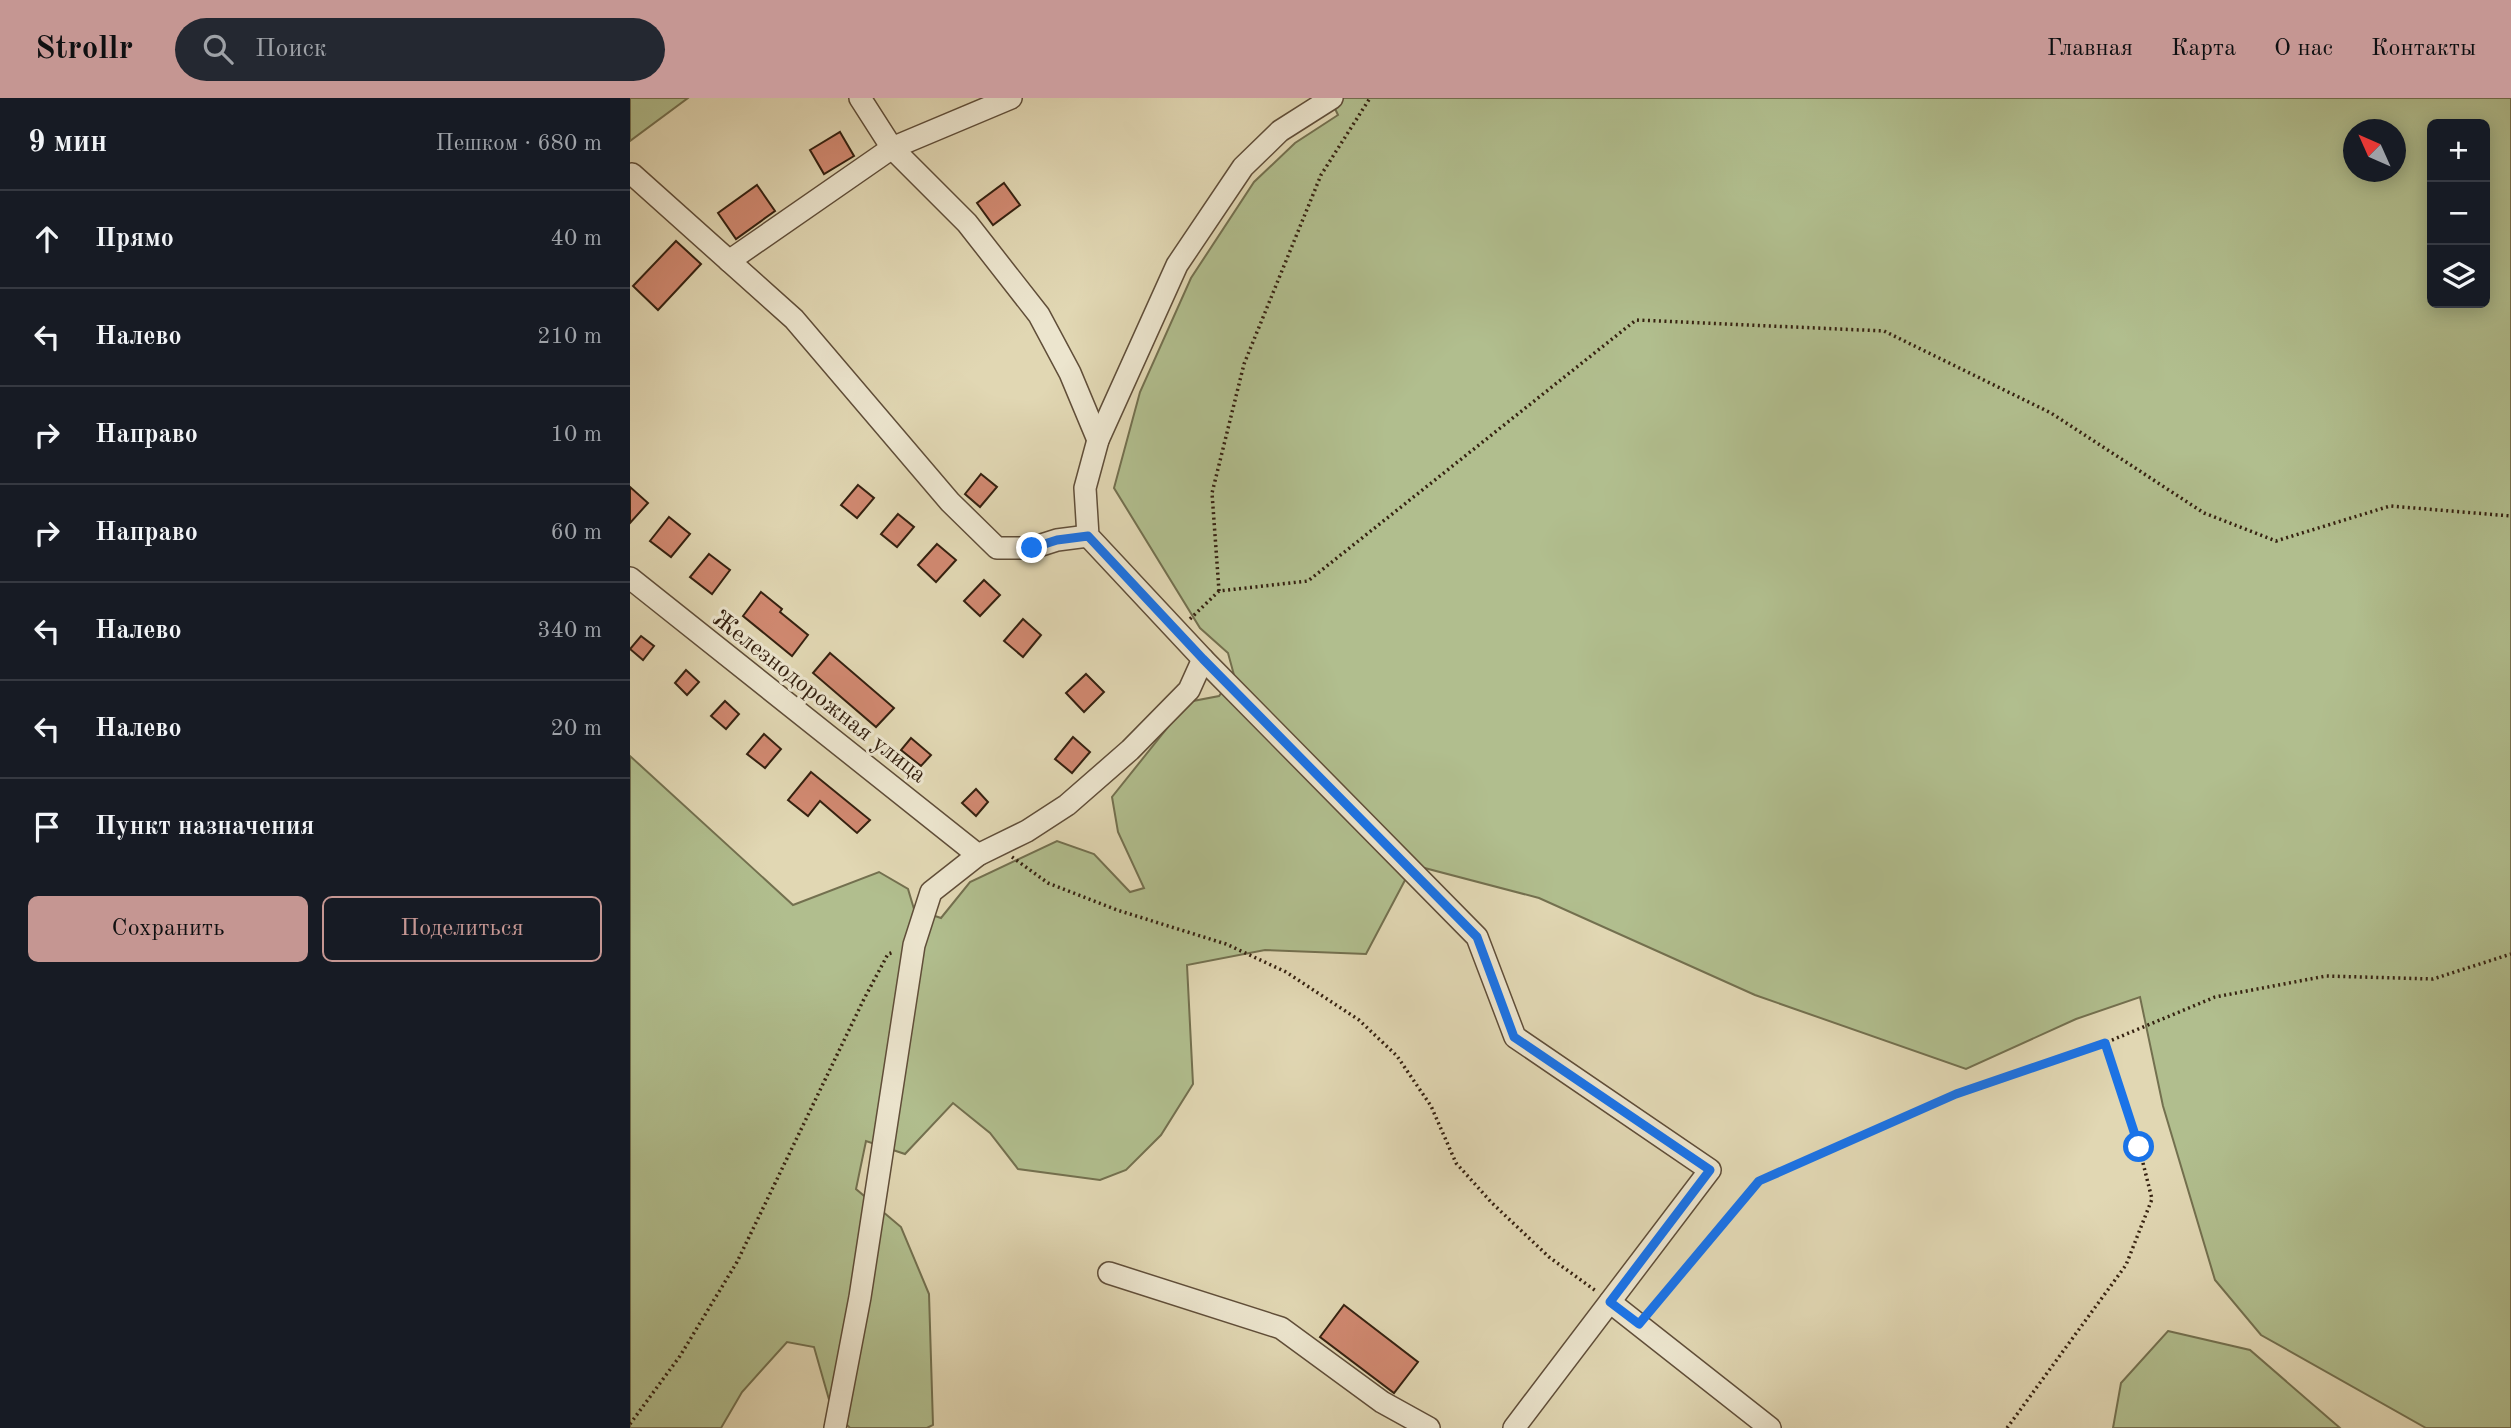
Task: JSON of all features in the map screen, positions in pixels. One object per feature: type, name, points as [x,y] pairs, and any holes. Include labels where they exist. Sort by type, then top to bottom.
[{"type":"street","points":[[860,98],[892,148],[967,223],[1039,316],[1070,373],[1098,440]]},
{"type":"street","points":[[729,261],[892,148],[1011,98]]},
{"type":"street","points":[[1332,98],[1280,131],[1243,167],[1177,265],[1098,440],[1085,488],[1088,536],[1203,659],[1477,937],[1514,1037],[1710,1170],[1514,1428]]},
{"type":"street","points":[[632,174],[794,319],[950,502],[997,548],[1032,548],[1057,540],[1088,536]]},
{"type":"street","name":"Железнодорожная улица","points":[[630,578],[987,850]]},
{"type":"street","points":[[835,1428],[860,1297],[914,945],[931,892],[987,850],[1027,831],[1067,805],[1130,750],[1189,690],[1203,659]]},
{"type":"street","points":[[1109,1273],[1281,1328],[1382,1402],[1429,1428]]},
{"type":"street","points":[[1610,1302],[1770,1428]]},
{"type":"path","points":[[1219,590],[1212,493],[1244,364],[1321,175],[1370,98]]},
{"type":"path","points":[[1178,631],[1219,590],[1308,581],[1636,320],[1884,331],[2051,413],[2204,513],[2276,541],[2390,506],[2511,516]]},
{"type":"path","points":[[987,850],[1048,883],[1117,910],[1226,944],[1286,972],[1359,1020],[1397,1056],[1432,1106],[1456,1163],[1492,1203],[1549,1257],[1610,1302]]},
{"type":"path","points":[[630,1424],[680,1356],[737,1262],[888,954],[914,945]]},
{"type":"path","points":[[1639,1324],[1759,1181],[1956,1094],[2105,1043],[2216,997],[2326,976],[2433,979],[2511,954]]},
{"type":"path","points":[[2007,1428],[2126,1265],[2152,1199],[2139,1147],[2105,1043]]},
{"type":"green space","points":[[630,98],[688,98],[630,141]]},
{"type":"green space","points":[[1330,98],[2511,98],[2511,1428],[2426,1428],[2261,1335],[2215,1280],[2163,1106],[2140,997],[2076,1019],[1966,1069],[1755,995],[1539,898],[1413,865],[1366,954],[1265,950],[1187,965],[1193,1084],[1161,1135],[1126,1170],[1100,1180],[1018,1169],[990,1133],[953,1103],[905,1154],[866,1141],[856,1189],[901,1227],[929,1294],[933,1425],[927,1428],[850,1428],[832,1410],[814,1347],[787,1342],[742,1392],[721,1428],[630,1428],[630,756],[793,905],[879,872],[908,889],[914,909],[941,918],[970,882],[1057,841],[1094,854],[1130,892],[1144,888],[1118,832],[1112,797],[1188,702],[1219,696],[1234,675],[1228,653],[1200,628],[1114,488],[1140,392],[1191,278],[1254,182],[1295,143],[1338,115]]},
{"type":"green space","points":[[2168,1331],[2250,1350],[2340,1428],[2113,1428],[2121,1383]]},
{"type":"building","points":[[840,132],[854,156],[824,174],[810,150]]},
{"type":"building","points":[[1004,183],[1020,205],[993,225],[977,203]]},
{"type":"building","points":[[757,185],[775,211],[736,239],[718,213]]},
{"type":"building","points":[[676,241],[701,264],[658,310],[633,286]]},
{"type":"building","points":[[981,474],[997,487],[980,507],[965,494]]},
{"type":"building","points":[[858,485],[874,498],[857,518],[841,505]]},
{"type":"building","points":[[630,487],[648,503],[630,523]]},
{"type":"building","points":[[898,514],[914,527],[897,547],[881,534]]},
{"type":"building","points":[[669,517],[690,534],[671,557],[650,541]]},
{"type":"building","points":[[937,544],[956,560],[936,582],[918,565]]},
{"type":"building","points":[[709,554],[730,570],[712,594],[690,577]]},
{"type":"building","points":[[984,580],[1000,595],[980,616],[964,601]]},
{"type":"building","points":[[761,592],[808,635],[792,656],[743,616]]},
{"type":"building","points":[[1023,619],[1041,635],[1023,657],[1004,641]]},
{"type":"building","points":[[641,636],[654,646],[643,660],[630,649]]},
{"type":"building","points":[[830,653],[894,708],[876,727],[813,673]]},
{"type":"building","points":[[686,670],[699,682],[687,695],[675,683]]},
{"type":"building","points":[[1086,674],[1104,692],[1084,712],[1066,693]]},
{"type":"building","points":[[725,701],[739,714],[726,729],[711,716]]},
{"type":"building","points":[[764,734],[781,749],[765,768],[747,754]]},
{"type":"building","points":[[1073,737],[1090,752],[1072,773],[1055,759]]},
{"type":"building","points":[[911,738],[931,755],[921,766],[901,750]]},
{"type":"building","points":[[811,772],[870,820],[857,833],[820,801],[808,816],[788,800]]},
{"type":"building","points":[[976,789],[988,802],[976,816],[962,803]]},
{"type":"building","points":[[1344,1305],[1418,1362],[1394,1393],[1320,1337]]},
{"type":"route","points":[[1032,548],[1057,540],[1088,536],[1203,659],[1477,937],[1514,1037],[1710,1170],[1610,1302],[1639,1324],[1759,1181],[1956,1094],[2105,1043],[2139,1147]]}]
